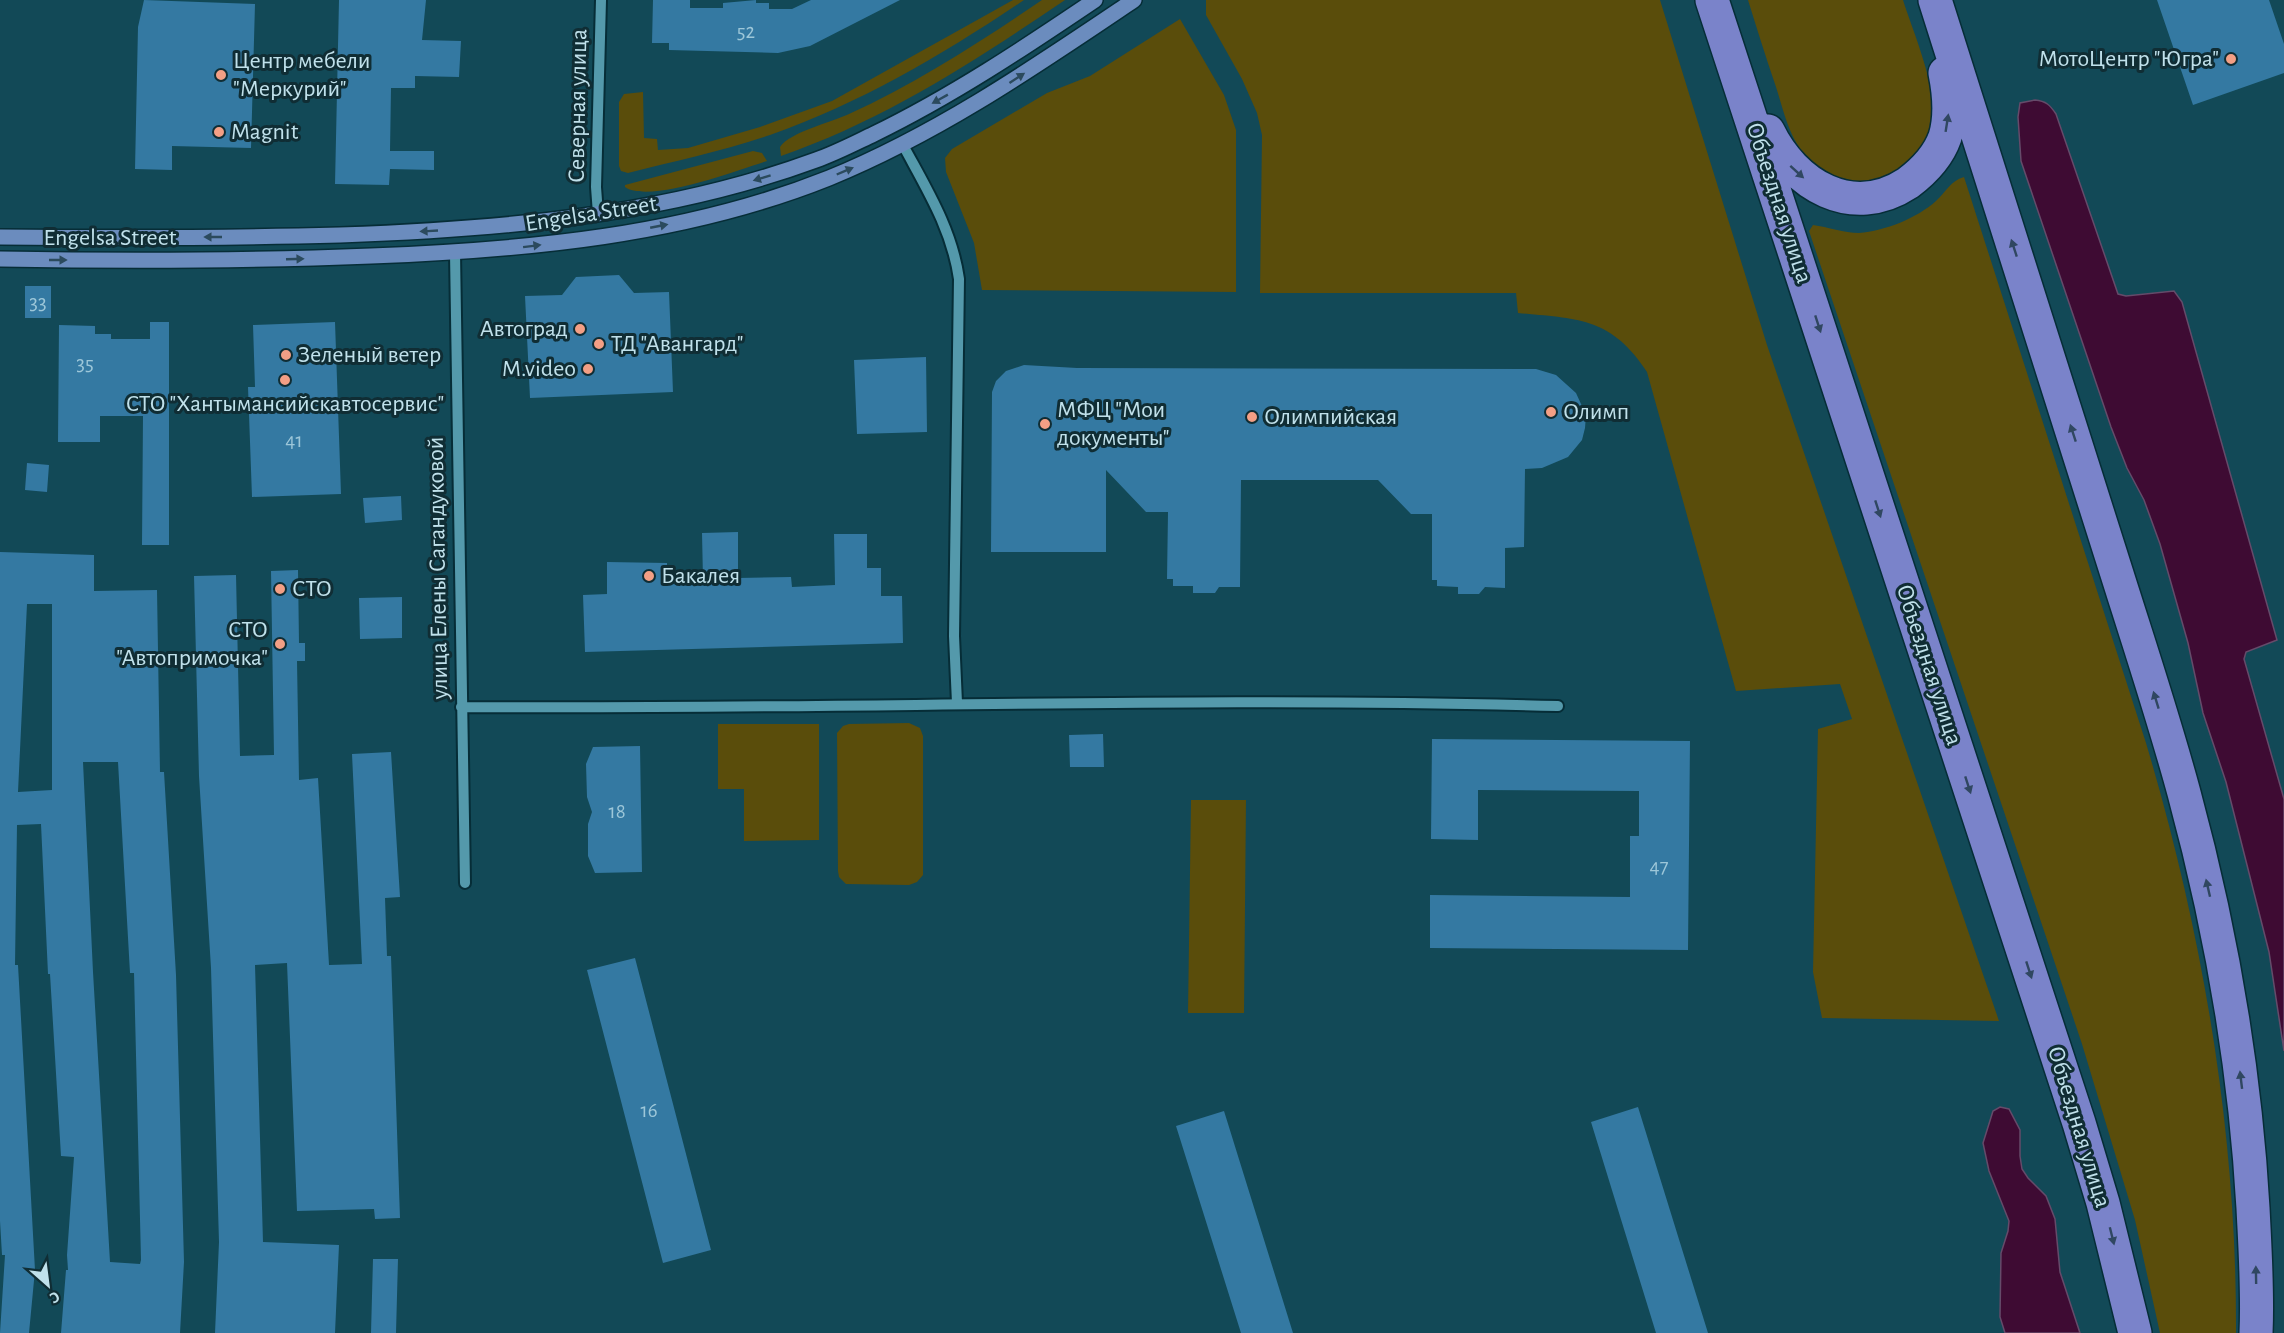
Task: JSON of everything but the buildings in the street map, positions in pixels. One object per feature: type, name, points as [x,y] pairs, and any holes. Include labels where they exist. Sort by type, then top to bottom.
[{"type":"highway","points":[[1717,14],[1769,134],[1784,159],[1811,183],[1834,195],[1858,198],[1882,195],[1922,173],[1935,156],[1945,136],[1949,111],[1947,83],[1934,0]]},
{"type":"highway","points":[[1934,0],[2095,500],[2184,792],[2202,865],[2231,1002],[2241,1076],[2255,1243],[2256,1333]]},
{"type":"highway","name":"Объездная улица","points":[[1717,14],[2079,1124],[2103,1203],[2135,1333]]},
{"type":"main road","name":"Engelsa Street","points":[[0,237],[265,237],[454,230],[508,226],[598,214],[675,200],[747,183],[819,159],[892,125],[994,67],[1095,0]]},
{"type":"main road","name":"Engelsa Street","points":[[0,260],[265,260],[455,253],[510,249],[601,237],[680,222],[743,207],[826,179],[903,145],[1007,84],[1134,0]]},
{"type":"main road","points":[[892,125],[903,145]]},
{"type":"main road","points":[[598,214],[601,237]]},
{"type":"main road","points":[[508,226],[510,249]]},
{"type":"main road","points":[[454,230],[455,253]]},
{"type":"main road","points":[[265,237],[265,260]]},
{"type":"street","name":"Северная улица","points":[[598,214],[596,187],[601,0]]},
{"type":"street","points":[[903,145],[942,218],[954,250],[959,279],[954,636],[957,703]]},
{"type":"street","name":"улица Елены Сагандуковой","points":[[455,253],[465,883]]},
{"type":"street","points":[[461,707],[1361,701],[1558,706]]},
{"type":"shaded area","points":[[1013,0],[1024,0],[901,76],[837,108],[770,135],[735,146],[628,173],[621,171],[619,166],[619,102],[624,94],[643,92],[644,138],[657,139],[658,150],[688,148],[760,127],[832,101]]},
{"type":"shaded area","points":[[1042,0],[1065,0],[963,67],[893,107],[857,125],[781,156],[780,147],[793,137],[849,114],[900,89],[972,46]]},
{"type":"shaded area","points":[[1206,0],[1660,0],[1767,345],[1999,1021],[1822,1018],[1813,972],[1818,729],[1852,719],[1840,684],[1736,691],[1647,372],[1620,340],[1592,324],[1558,317],[1518,313],[1516,293],[1260,293],[1262,135],[1257,113],[1242,79],[1206,15]]},
{"type":"shaded area","points":[[1748,0],[1903,0],[1928,75],[1933,106],[1932,119],[1925,141],[1913,159],[1897,172],[1878,179],[1857,181],[1837,177],[1818,167],[1801,150],[1789,128]]},
{"type":"shaded area","points":[[1180,19],[1224,95],[1236,130],[1236,292],[982,290],[974,243],[946,172],[945,158],[952,149],[1047,93],[1090,76]]},
{"type":"shaded area","points":[[2035,100],[2047,104],[2056,114],[2118,294],[2126,296],[2174,291],[2182,302],[2277,640],[2246,652],[2244,659],[2284,799],[2284,1051],[2269,952],[2226,782],[2203,713],[2188,643],[2160,544],[2144,500],[2127,468],[2111,427],[2021,161],[2018,117],[2020,103]]},
{"type":"shaded area","points":[[753,151],[762,153],[767,161],[673,189],[637,191],[625,187],[625,185]]},
{"type":"shaded area","points":[[1964,177],[2146,743],[2184,888],[2200,961],[2223,1109],[2235,1258],[2236,1333],[2160,1333],[2135,1220],[2082,1044],[1809,231],[1813,225],[1859,233],[1890,226],[1928,207],[1940,198],[1952,184]]},
{"type":"shaded area","points":[[909,723],[920,728],[923,736],[923,875],[917,882],[909,885],[846,884],[839,877],[838,871],[837,733],[843,726],[849,724]]},
{"type":"shaded area","points":[[718,724],[819,724],[819,840],[744,841],[744,789],[718,789]]},
{"type":"shaded area","points":[[1191,800],[1246,800],[1244,1013],[1188,1013]]},
{"type":"shaded area","points":[[2000,1107],[2009,1109],[2020,1130],[2022,1169],[2046,1196],[2055,1219],[2060,1272],[2080,1333],[2005,1333],[2000,1317],[2001,1253],[2009,1221],[1989,1171],[1983,1143],[1993,1111]]},
{"type":"place","name":"МотоЦентр \"Югра\"","points":[[2231,59]]},
{"type":"place","name":"Центр мебели \"Меркурий\"","points":[[221,75]]},
{"type":"place","name":"Magnit","points":[[219,132]]},
{"type":"place","name":"Автоград","points":[[580,329]]},
{"type":"place","name":"ТД \"Авангард\"","points":[[599,344]]},
{"type":"place","name":"Зеленый ветер","points":[[286,355]]},
{"type":"place","name":"M.video","points":[[588,369]]},
{"type":"place","name":"СТО \"Хантымансийскавтосервис\"","points":[[285,380]]},
{"type":"place","name":"Олимп","points":[[1551,412]]},
{"type":"place","name":"Олимпийская","points":[[1252,417]]},
{"type":"place","name":"МФЦ \"Мои документы\"","points":[[1045,424]]},
{"type":"place","name":"Бакалея","points":[[649,576]]},
{"type":"place","name":"СТО","points":[[280,589]]},
{"type":"place","name":"СТО \"Автопримочка\"","points":[[280,644]]}]
